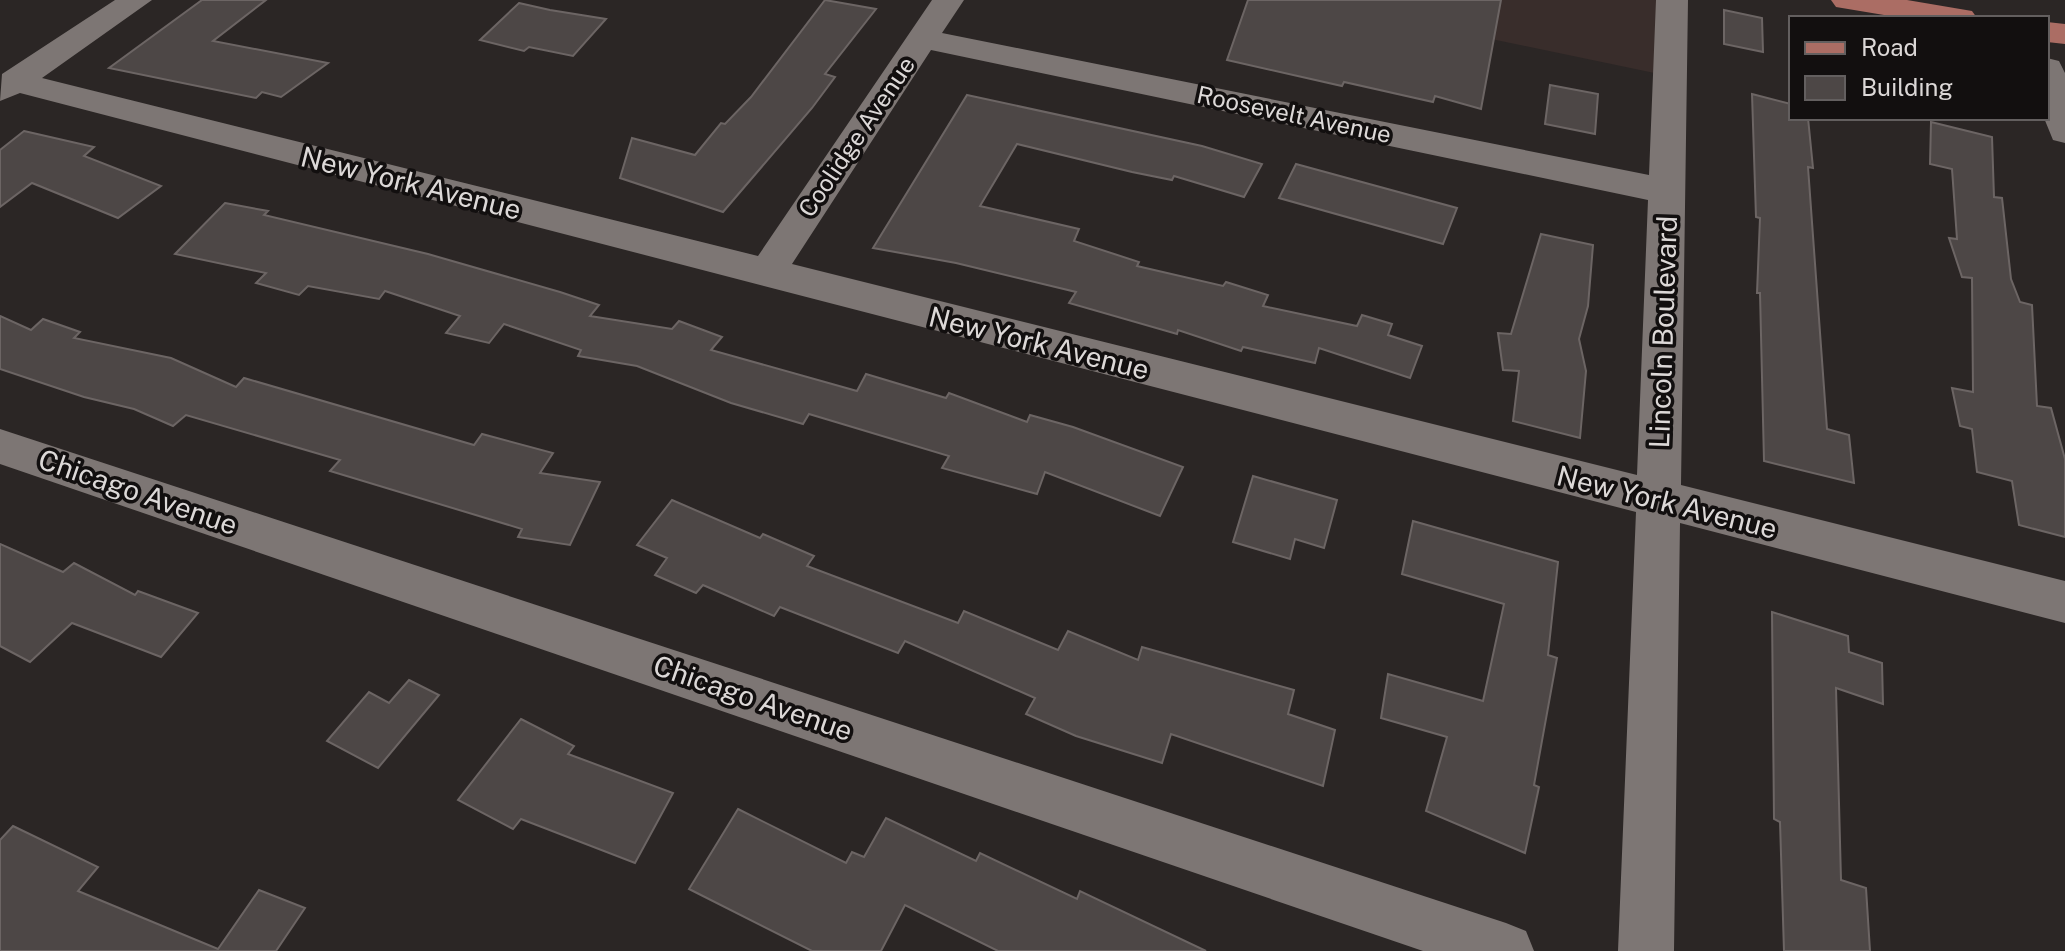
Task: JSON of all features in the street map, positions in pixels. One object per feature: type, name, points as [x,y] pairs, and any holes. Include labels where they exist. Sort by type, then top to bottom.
[{"type":"main road","points":[[1847,0],[1948,16]]},
{"type":"street","points":[[7,86],[136,0]]},
{"type":"street","name":"Coolidge Avenue","points":[[766,274],[948,0]]},
{"type":"street","name":"Lincoln Boulevard","points":[[1646,951],[1672,0]]},
{"type":"street","name":"Roosevelt Avenue","points":[[922,39],[1666,191]]},
{"type":"street","points":[[2049,75],[2065,132]]},
{"type":"street","name":"New York Avenue","points":[[7,86],[2065,602]]},
{"type":"street","name":"Chicago Avenue","points":[[0,446],[1506,951]]},
{"type":"shaded area","points":[[1305,0],[1666,0],[1664,75]]},
{"type":"building","points":[[202,0],[266,0],[213,41],[328,63],[281,97],[262,92],[256,98],[109,68]]},
{"type":"building","points":[[825,0],[876,9],[825,74],[835,77],[812,108],[723,212],[620,178],[632,138],[695,155],[721,123],[725,124],[751,97]]},
{"type":"building","points":[[1248,0],[1501,0],[1481,109],[1435,96],[1433,102],[1344,82],[1342,86],[1227,60]]},
{"type":"building","points":[[519,3],[606,19],[573,56],[529,47],[524,51],[480,40]]},
{"type":"building","points":[[1724,10],[1762,18],[1763,52],[1724,44]]},
{"type":"building","points":[[1550,85],[1598,94],[1595,134],[1545,124]]},
{"type":"building","points":[[1752,94],[1789,103],[1789,120],[1808,120],[1813,168],[1808,167],[1827,429],[1849,435],[1854,483],[1764,461],[1760,293],[1757,293],[1760,218],[1756,217]]},
{"type":"building","points":[[967,95],[1202,146],[1262,164],[1244,197],[1174,176],[1172,180],[1132,172],[1017,144],[980,206],[1079,229],[1074,241],[1139,262],[1137,266],[1223,286],[1226,282],[1268,295],[1263,306],[1357,326],[1362,315],[1392,324],[1388,335],[1422,346],[1410,378],[1319,348],[1315,363],[1243,347],[1241,351],[1178,330],[1177,334],[1069,303],[1076,292],[956,263],[873,248]]},
{"type":"building","points":[[1931,122],[1992,137],[1994,197],[2002,198],[2011,279],[2020,302],[2032,305],[2037,406],[2051,408],[2065,459],[2065,537],[2019,525],[2012,481],[1977,472],[1972,429],[1960,426],[1952,388],[1973,392],[1972,278],[1962,277],[1949,238],[1957,239],[1952,169],[1930,164]]},
{"type":"building","points":[[24,131],[94,147],[84,156],[161,186],[118,218],[32,183],[0,207],[0,150]]},
{"type":"building","points":[[1296,164],[1457,208],[1443,244],[1279,198]]},
{"type":"building","points":[[225,203],[268,211],[264,215],[428,254],[599,305],[590,316],[672,329],[679,321],[722,337],[711,350],[857,391],[866,374],[946,398],[949,393],[1027,422],[1030,415],[1073,427],[1183,467],[1160,516],[1045,472],[1037,494],[942,468],[949,456],[809,414],[803,424],[731,403],[637,366],[578,356],[581,350],[504,324],[489,343],[446,333],[460,316],[385,291],[379,299],[308,286],[299,295],[256,283],[266,273],[175,254]]},
{"type":"building","points":[[1541,234],[1593,245],[1588,306],[1579,339],[1586,371],[1580,438],[1513,421],[1519,371],[1503,370],[1498,333],[1511,334]]},
{"type":"building","points":[[0,316],[31,330],[43,319],[80,332],[74,338],[171,358],[236,387],[244,378],[474,445],[482,434],[553,453],[540,473],[600,482],[570,545],[518,537],[522,529],[330,471],[340,460],[186,415],[173,426],[134,409],[84,397],[0,369]]},
{"type":"building","points":[[1253,476],[1337,500],[1324,548],[1295,539],[1290,559],[1233,542]]},
{"type":"building","points":[[672,500],[760,538],[763,534],[814,556],[807,566],[958,623],[964,611],[1058,650],[1068,631],[1138,660],[1142,647],[1294,690],[1288,714],[1335,730],[1323,786],[1171,734],[1162,763],[1076,736],[1026,714],[1035,698],[905,641],[898,653],[780,607],[774,616],[703,585],[696,593],[655,575],[667,558],[637,545]]},
{"type":"building","points":[[1413,521],[1558,562],[1548,655],[1557,658],[1534,785],[1539,787],[1525,853],[1426,811],[1447,737],[1381,718],[1388,674],[1483,701],[1504,604],[1402,574]]},
{"type":"building","points":[[0,544],[63,572],[74,563],[135,595],[138,591],[198,613],[161,657],[72,623],[30,662],[0,646]]},
{"type":"building","points":[[1772,612],[1848,636],[1849,652],[1882,663],[1883,704],[1836,688],[1841,880],[1866,888],[1870,951],[1784,951],[1780,822],[1774,819]]},
{"type":"building","points":[[409,680],[439,695],[378,768],[327,741],[369,692],[389,703]]},
{"type":"building","points":[[521,719],[574,746],[568,754],[673,793],[635,863],[521,819],[513,829],[458,800]]},
{"type":"building","points":[[738,809],[846,863],[852,852],[864,857],[886,818],[976,861],[980,853],[1077,899],[1080,891],[1206,951],[998,951],[905,905],[881,951],[812,951],[689,889]]},
{"type":"building","points":[[13,826],[98,867],[78,891],[218,949],[259,890],[305,908],[276,951],[0,951],[0,840]]}]
